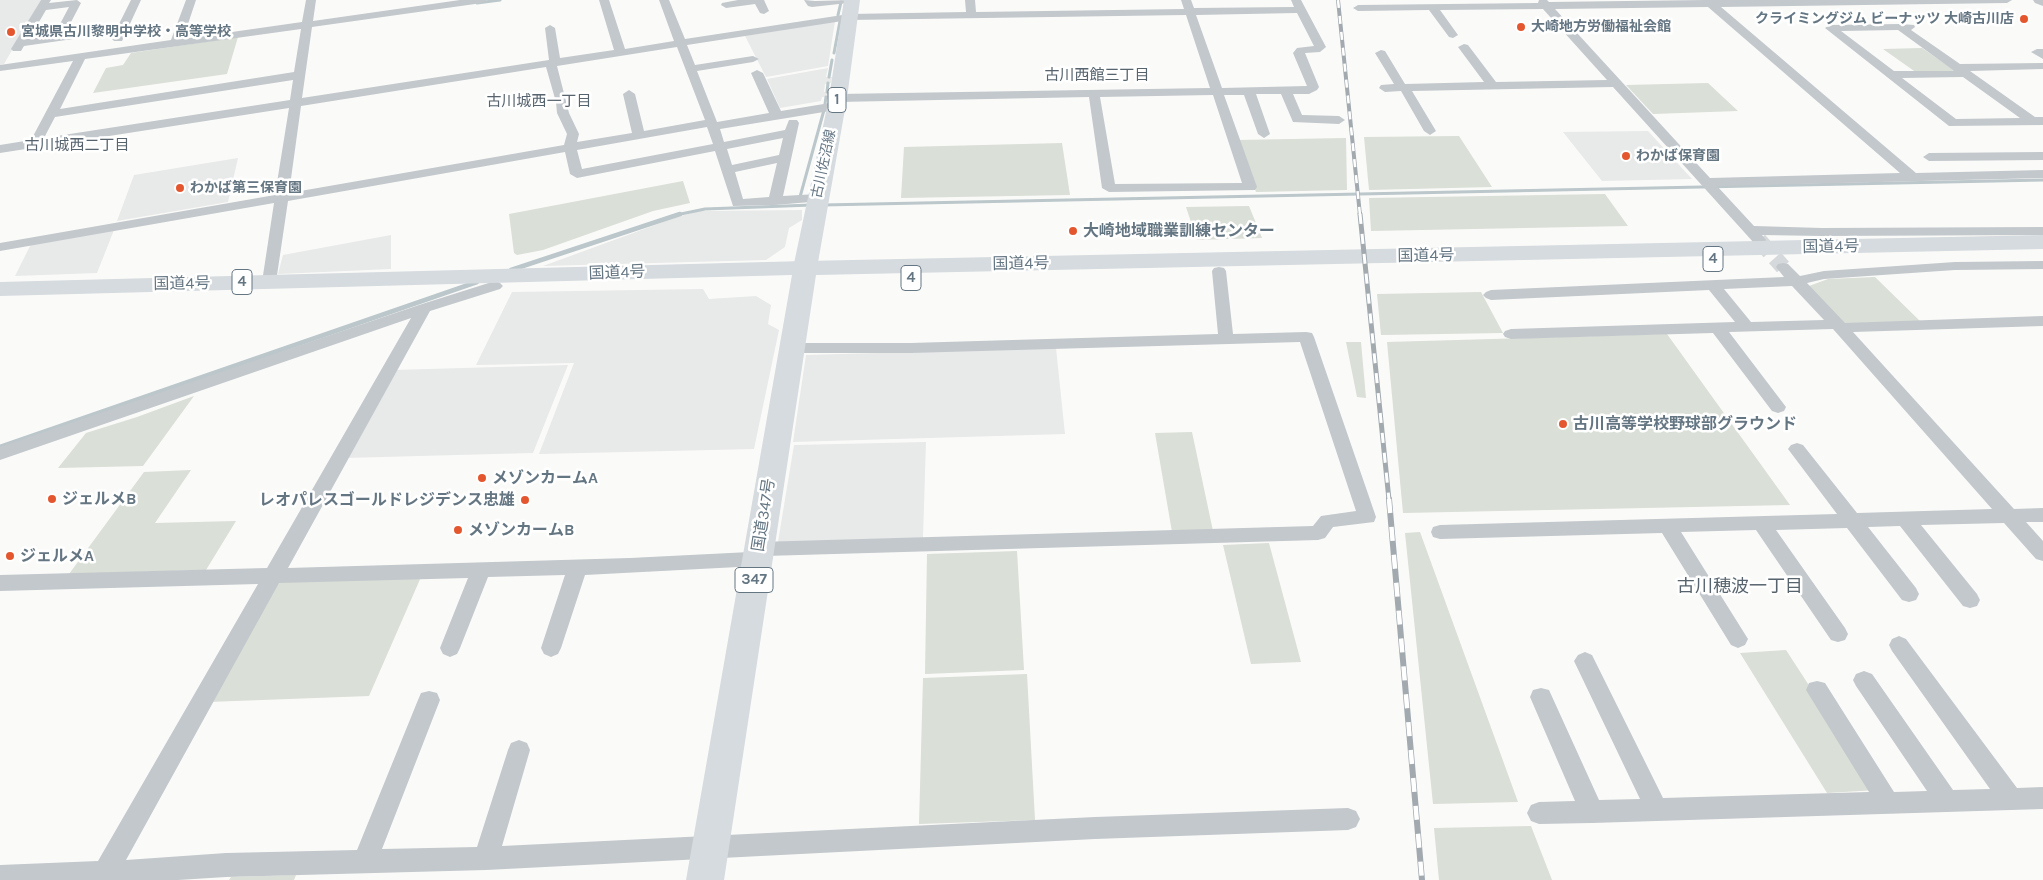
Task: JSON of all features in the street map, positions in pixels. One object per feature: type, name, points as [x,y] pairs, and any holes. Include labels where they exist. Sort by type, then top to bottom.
[{"type":"main road","name":"古川佐沼線","points":[[804,274],[837,102],[849,6]]},
{"type":"main road","name":"国道4号","points":[[0,289],[268,282],[492,281],[1344,263],[2043,242]]},
{"type":"main road","name":"国道4号","points":[[1383,262],[2043,252]]},
{"type":"main road","name":"国道4号","points":[[804,274],[1219,271],[1344,263]]},
{"type":"main road","name":"国道347号","points":[[706,880],[757,554],[804,274]]},
{"type":"main road","name":"国道4号","points":[[0,297],[449,287],[492,281]]},
{"type":"street","points":[[111,53],[136,0]]},
{"type":"street","points":[[176,43],[192,0]]},
{"type":"street","points":[[268,282],[311,0]]},
{"type":"street","points":[[4,67],[482,0]]},
{"type":"street","points":[[604,0],[620,52]]},
{"type":"street","points":[[664,0],[679,43],[712,124],[738,203],[776,200],[816,205]]},
{"type":"street","points":[[726,7],[759,0],[764,11]]},
{"type":"street","points":[[0,247],[639,135],[797,111],[837,102],[1248,90],[1308,90],[1313,88],[1298,53],[1301,50],[1316,50],[1320,47],[1299,5],[1188,6],[1079,13],[971,15],[812,4],[809,0]]},
{"type":"street","points":[[970,0],[971,15]]},
{"type":"street","points":[[1026,0],[1027,14]]},
{"type":"street","points":[[1076,0],[1079,13]]},
{"type":"street","points":[[1358,8],[1432,7],[1457,3],[2006,0]]},
{"type":"street","points":[[2039,0],[2043,2]]},
{"type":"street","points":[[1873,1],[1961,71],[2038,121]]},
{"type":"street","points":[[1710,2],[1911,176]]},
{"type":"street","points":[[4,67],[21,43],[44,3],[76,3],[65,24]]},
{"type":"street","points":[[1544,3],[1754,235],[1822,232],[2043,231]]},
{"type":"street","points":[[0,149],[679,43],[849,6]]},
{"type":"street","points":[[1094,94],[1109,188],[1250,187],[1188,6]]},
{"type":"street","points":[[1432,7],[1453,35]]},
{"type":"street","points":[[1895,19],[1830,28],[1953,123],[2038,121]]},
{"type":"street","points":[[550,28],[553,63],[563,113],[572,134],[570,147],[577,174],[790,133]]},
{"type":"street","points":[[21,43],[123,29]]},
{"type":"street","points":[[1464,47],[1492,86]]},
{"type":"street","points":[[2043,52],[2037,52],[2043,56]]},
{"type":"street","points":[[1380,54],[1430,131]]},
{"type":"street","points":[[36,144],[81,57]]},
{"type":"street","points":[[690,69],[753,59]]},
{"type":"street","points":[[1890,75],[2043,66]]},
{"type":"street","points":[[757,73],[776,114]]},
{"type":"street","points":[[51,114],[300,75]]},
{"type":"street","points":[[1385,88],[1616,83]]},
{"type":"street","points":[[1248,90],[1264,134]]},
{"type":"street","points":[[1285,90],[1296,119],[1339,120]]},
{"type":"street","points":[[629,94],[639,135]]},
{"type":"street","points":[[776,200],[790,133],[797,111]]},
{"type":"street","points":[[1929,157],[2043,156]]},
{"type":"street","points":[[728,170],[786,157]]},
{"type":"street","points":[[1710,185],[1911,176],[2043,174]]},
{"type":"street","points":[[1491,295],[1797,281],[1824,276],[1946,267],[2043,265]]},
{"type":"street","points":[[1783,267],[1839,326],[2043,554]]},
{"type":"street","points":[[1219,271],[1226,339]]},
{"type":"street","points":[[0,454],[424,308],[492,281]]},
{"type":"street","points":[[1713,285],[1747,327]]},
{"type":"street","points":[[103,877],[424,308]]},
{"type":"street","points":[[1511,334],[2043,321]]},
{"type":"street","points":[[1718,328],[1778,407]]},
{"type":"street","points":[[0,584],[578,567],[757,554],[1318,533],[1328,521],[1367,517],[1306,337],[910,348],[793,348]]},
{"type":"street","points":[[1797,449],[1909,594]]},
{"type":"street","points":[[1440,532],[2043,515]]},
{"type":"street","points":[[1904,518],[1970,600]]},
{"type":"street","points":[[1761,522],[1838,634]]},
{"type":"street","points":[[1667,525],[1738,639]]},
{"type":"street","points":[[552,648],[578,567]]},
{"type":"street","points":[[450,648],[481,570]]},
{"type":"street","points":[[1899,645],[2011,799]]},
{"type":"street","points":[[1585,661],[1657,810]]},
{"type":"street","points":[[1864,680],[1947,801]]},
{"type":"street","points":[[1817,690],[1888,802]]},
{"type":"street","points":[[1541,697],[1592,812]]},
{"type":"street","points":[[364,861],[429,700]]},
{"type":"street","points":[[486,858],[520,750]]},
{"type":"street","points":[[1539,814],[2043,798]]},
{"type":"street","points":[[0,877],[103,877],[226,865],[486,858],[1085,829],[1348,819]]},
{"type":"shaded area","name":"宮城県古川黎明中学校・高等学校","points":[[0,0],[41,0],[4,64],[0,65]]},
{"type":"shaded area","points":[[835,21],[828,66],[766,77],[745,36]]},
{"type":"shaded area","points":[[238,37],[227,74],[93,93],[106,68],[123,65],[131,53]]},
{"type":"shaded area","points":[[1922,48],[1957,72],[1917,73],[1883,49]]},
{"type":"shaded area","points":[[828,68],[826,77],[832,77],[831,83],[825,84],[824,92],[829,92],[828,97],[822,97],[821,101],[780,108],[767,79]]},
{"type":"shaded area","points":[[1708,83],[1738,111],[1653,114],[1626,85]]},
{"type":"shaded area","name":"わかば保育園","points":[[1648,131],[1692,179],[1602,181],[1563,132]]},
{"type":"shaded area","points":[[1459,136],[1492,187],[1369,190],[1364,137]]},
{"type":"shaded area","points":[[1346,138],[1347,190],[1256,192],[1238,140]]},
{"type":"shaded area","points":[[1062,143],[1070,195],[901,198],[904,147]]},
{"type":"shaded area","name":"わかば第三保育園","points":[[238,158],[228,202],[117,221],[134,175]]},
{"type":"shaded area","points":[[683,181],[690,203],[653,211],[543,250],[517,255],[514,253],[509,214]]},
{"type":"shaded area","points":[[1605,194],[1628,226],[1371,231],[1369,198]]},
{"type":"shaded area","points":[[1249,206],[1262,238],[1197,240],[1186,207]]},
{"type":"shaded area","points":[[802,210],[802,220],[789,228],[785,247],[766,260],[543,266],[677,217],[700,211]]},
{"type":"shaded area","points":[[114,230],[97,273],[15,276],[31,244]]},
{"type":"shaded area","points":[[391,235],[391,269],[278,274],[283,255]]},
{"type":"shaded area","points":[[1875,277],[1921,322],[1844,325],[1809,286],[1828,279]]},
{"type":"shaded area","points":[[703,289],[709,299],[756,296],[771,305],[768,324],[779,330],[754,449],[539,454],[574,363],[476,365],[512,292]]},
{"type":"shaded area","points":[[1481,292],[1503,333],[1381,335],[1377,294]]},
{"type":"shaded area","name":"古川高等学校野球部グラウンド","points":[[1667,334],[1790,505],[1403,513],[1387,342]]},
{"type":"shaded area","points":[[1346,342],[1361,342],[1366,398],[1357,397]]},
{"type":"shaded area","points":[[1056,348],[1065,434],[793,442],[806,355]]},
{"type":"shaded area","points":[[568,365],[533,453],[344,458],[393,370]]},
{"type":"shaded area","points":[[194,396],[143,466],[58,468],[86,433]]},
{"type":"shaded area","points":[[1192,432],[1213,531],[1172,532],[1155,433]]},
{"type":"shaded area","points":[[926,442],[923,538],[778,542],[794,445]]},
{"type":"shaded area","points":[[191,470],[155,523],[236,521],[206,570],[69,574],[144,472]]},
{"type":"shaded area","points":[[1420,532],[1518,802],[1433,804],[1405,533]]},
{"type":"shaded area","points":[[1269,543],[1301,662],[1251,664],[1223,545]]},
{"type":"shaded area","points":[[1017,551],[1024,670],[925,674],[927,554]]},
{"type":"shaded area","points":[[421,577],[369,696],[208,702],[275,582]]},
{"type":"shaded area","points":[[1786,650],[1877,790],[1827,793],[1740,653]]},
{"type":"shaded area","points":[[1027,674],[1035,820],[919,824],[923,678]]},
{"type":"shaded area","points":[[1531,826],[1552,880],[1439,880],[1434,828]]},
{"type":"shaded area","points":[[296,875],[294,880],[229,880],[231,877]]},
{"type":"waterway","points":[[477,3],[500,0]]},
{"type":"waterway","points":[[838,15],[841,2]]},
{"type":"waterway","points":[[834,53],[840,21]]},
{"type":"waterway","points":[[829,77],[832,60]]},
{"type":"waterway","points":[[827,92],[828,83]]},
{"type":"waterway","points":[[825,104],[826,97]]},
{"type":"waterway","points":[[800,197],[824,110]]},
{"type":"waterway","points":[[823,205],[2043,180]]},
{"type":"waterway","points":[[679,214],[705,209],[812,205]]},
{"type":"waterway","points":[[511,270],[679,214]]},
{"type":"waterway","points":[[0,447],[477,282]]},
{"type":"tunnel","points":[[1759,240],[1783,267]]},
{"type":"railway","points":[[1338,0],[1360,215]]},
{"type":"railway","points":[[1360,214],[1389,500]]},
{"type":"railway","points":[[1389,499],[1422,880]]},
{"type":"place","name":"クライミングジム ビーナッツ 大崎古川店","points":[[2024,19]]},
{"type":"place","name":"大崎地方労働福祉会館","points":[[1521,27]]},
{"type":"place","name":"宮城県古川黎明中学校・高等学校","points":[[11,32]]},
{"type":"place","name":"わかば保育園","points":[[1626,156]]},
{"type":"place","name":"わかば第三保育園","points":[[180,188]]},
{"type":"place","name":"大崎地域職業訓練センター","points":[[1073,231]]},
{"type":"place","name":"古川高等学校野球部グラウンド","points":[[1563,424]]},
{"type":"place","name":"メゾンカームA","points":[[482,478]]},
{"type":"place","name":"ジェルメB","points":[[52,499]]},
{"type":"place","name":"レオパレスゴールドレジデンス忠雄","points":[[525,500]]},
{"type":"place","name":"メゾンカームB","points":[[458,530]]},
{"type":"place","name":"ジェルメA","points":[[10,556]]},
{"type":"district","name":"古川西館三丁目","points":[[1097,76]]},
{"type":"district","name":"古川城西一丁目","points":[[539,102]]},
{"type":"district","name":"古川城西二丁目","points":[[77,146]]},
{"type":"district","name":"古川穂波一丁目","points":[[1740,587]]}]
